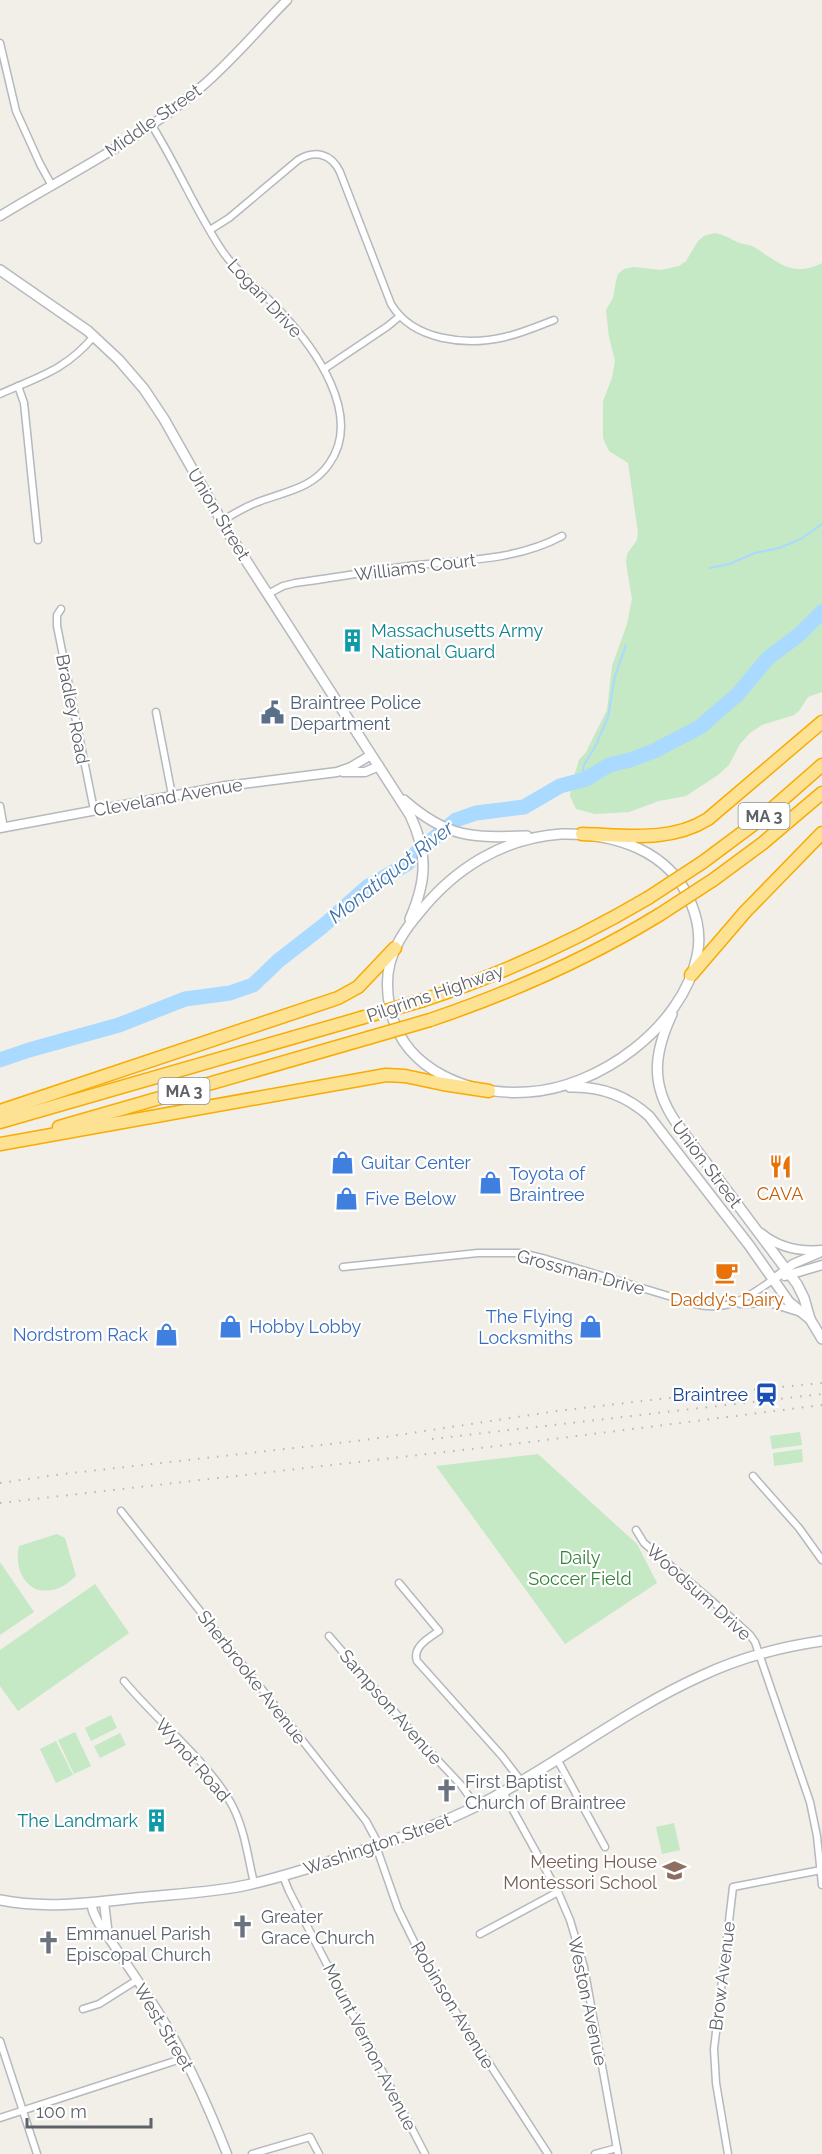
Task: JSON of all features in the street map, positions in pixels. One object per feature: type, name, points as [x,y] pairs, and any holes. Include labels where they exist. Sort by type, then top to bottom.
[{"type":"highway","points":[[582,834],[659,836],[692,829],[708,819],[822,722]]},
{"type":"highway","name":"Pilgrims Highway","points":[[0,1122],[424,1000],[529,960],[603,924],[703,862],[764,816],[822,765]]},
{"type":"highway","name":"Pilgrims Highway","points":[[0,1144],[430,1020],[481,1002],[552,972],[600,949],[713,880],[763,843],[822,793]]},
{"type":"highway","points":[[691,975],[752,905],[822,833]]},
{"type":"highway","points":[[0,1111],[338,998],[358,987],[395,948]]},
{"type":"highway","points":[[0,1144],[386,1075],[405,1076],[489,1091]]},
{"type":"main road","name":"Union Street","points":[[0,270],[94,336],[124,364],[154,403],[222,521],[398,795],[417,830],[424,866],[417,900],[403,934]]},
{"type":"main road","name":"Union Street","points":[[398,795],[431,822],[449,831],[465,835],[508,837],[550,835]]},
{"type":"main road","points":[[582,834],[614,839],[634,846],[652,855],[674,873],[689,898],[698,926],[699,945],[691,975],[681,995],[654,1030],[618,1061],[587,1078],[546,1090],[489,1091],[460,1084],[438,1073],[419,1059],[402,1038],[394,1022],[388,996],[388,972],[395,948],[403,934],[434,895],[469,865],[500,848],[550,835],[582,834]]},
{"type":"main road","name":"Union Street","points":[[681,995],[665,1029],[658,1054],[657,1074],[660,1094],[675,1121],[788,1271],[804,1298],[806,1317]]},
{"type":"main road","name":"Union Street","points":[[546,1090],[573,1087],[598,1088],[619,1095],[638,1106],[667,1139],[789,1302],[806,1317],[822,1339]]},
{"type":"main road","name":"Washington Street","points":[[0,1900],[43,1905],[104,1902],[254,1883],[283,1876],[433,1826],[476,1806],[680,1686],[721,1667],[760,1654],[822,1641]]},
{"type":"street","name":"Middle Street","points":[[0,216],[151,124],[182,102],[217,73],[286,0]]},
{"type":"street","points":[[0,43],[16,111],[39,164],[51,184]]},
{"type":"street","name":"Logan Drive","points":[[151,124],[210,231],[229,260],[292,324],[324,369],[341,418],[339,443],[330,464],[322,473],[305,486],[258,502],[222,521]]},
{"type":"street","points":[[210,231],[229,218],[298,160],[315,154],[328,157],[340,172],[389,299],[400,316],[423,332],[442,338],[464,340],[505,337],[554,320]]},
{"type":"street","points":[[324,369],[400,316]]},
{"type":"street","points":[[0,394],[66,364],[83,350],[94,336]]},
{"type":"street","points":[[18,386],[24,403],[38,540]]},
{"type":"street","name":"Williams Court","points":[[268,594],[295,583],[400,567],[512,554],[540,547],[562,536]]},
{"type":"street","name":"Bradley Road","points":[[61,609],[57,615],[57,626],[94,810]]},
{"type":"street","points":[[156,712],[172,795]]},
{"type":"street","name":"Cleveland Avenue","points":[[337,772],[371,755]]},
{"type":"street","name":"Cleveland Avenue","points":[[2,828],[238,784],[337,772],[365,772],[379,766]]},
{"type":"street","points":[[0,806],[2,828]]},
{"type":"street","points":[[759,1231],[787,1248],[822,1251]]},
{"type":"street","points":[[774,1280],[822,1251]]},
{"type":"street","name":"Grossman Drive","points":[[343,1267],[478,1253],[521,1253],[712,1307],[734,1304],[746,1299],[774,1280]]},
{"type":"street","points":[[788,1271],[822,1265]]},
{"type":"street","points":[[734,1304],[769,1303],[806,1317]]},
{"type":"street","points":[[753,1476],[799,1528],[822,1560]]},
{"type":"street","name":"Sherbrooke Avenue","points":[[121,1511],[366,1821],[377,1846]]},
{"type":"street","name":"Woodsum Drive","points":[[636,1530],[644,1543],[750,1635],[760,1654],[810,1802],[817,1836],[822,1885]]},
{"type":"street","points":[[399,1583],[439,1630],[419,1647],[416,1659],[502,1756],[521,1781]]},
{"type":"street","name":"Sampson Avenue","points":[[329,1636],[413,1734],[464,1789],[476,1806]]},
{"type":"street","name":"Wynot Road","points":[[124,1681],[204,1767],[228,1799],[243,1832],[254,1883]]},
{"type":"street","points":[[557,1760],[605,1848]]},
{"type":"street","name":"Weston Avenue","points":[[503,1792],[558,1892],[570,1920],[584,1967],[617,2151]]},
{"type":"street","name":"Robinson Avenue","points":[[377,1846],[398,1910],[426,1966],[548,2154]]},
{"type":"street","name":"Brow Avenue","points":[[728,2154],[716,2083],[714,2049],[733,1887],[821,1870]]},
{"type":"street","name":"Mount Vernon Avenue","points":[[283,1876],[425,2154]]},
{"type":"street","points":[[480,1934],[558,1892]]},
{"type":"street","name":"West Street","points":[[104,1902],[108,1936]]},
{"type":"street","name":"West Street","points":[[91,1903],[96,1922],[108,1936],[164,2022],[184,2058],[227,2154]]},
{"type":"street","points":[[84,2009],[99,2004],[136,1980]]},
{"type":"street","points":[[0,2041],[37,2154]]},
{"type":"street","points":[[0,2118],[184,2058]]},
{"type":"street","points":[[252,2154],[310,2138],[319,2154]]},
{"type":"street","points":[[595,2154],[617,2151]]},
{"type":"green space","points":[[714,233],[752,246],[786,266],[802,269],[822,263],[822,692],[808,697],[794,715],[762,725],[750,733],[740,744],[729,765],[686,796],[659,801],[629,812],[595,814],[576,809],[570,796],[571,786],[579,760],[586,752],[607,710],[612,666],[627,624],[632,599],[626,563],[627,554],[637,540],[638,533],[628,463],[609,451],[603,438],[603,401],[612,378],[615,361],[606,310],[613,298],[618,274],[624,269],[634,267],[661,270],[679,266],[686,261],[698,241]]},
{"type":"green space","points":[[800,1432],[802,1445],[772,1449],[770,1436]]},
{"type":"green space","points":[[802,1449],[803,1462],[774,1466],[773,1453]]},
{"type":"green space","name":"Daily Soccer Field","points":[[538,1454],[637,1544],[657,1583],[565,1644],[436,1466]]},
{"type":"green space","points":[[57,1534],[65,1538],[76,1576],[59,1588],[46,1591],[30,1586],[18,1564],[19,1546]]},
{"type":"green space","points":[[0,1562],[34,1612],[0,1635]]},
{"type":"green space","points":[[95,1584],[129,1633],[18,1711],[0,1686],[0,1650]]},
{"type":"green space","points":[[111,1715],[117,1728],[91,1741],[85,1728]]},
{"type":"green space","points":[[75,1732],[91,1766],[74,1774],[58,1740]]},
{"type":"green space","points":[[120,1733],[126,1745],[100,1758],[94,1746]]},
{"type":"green space","points":[[56,1741],[73,1775],[56,1783],[40,1749]]},
{"type":"green space","points":[[674,1823],[680,1850],[662,1854],[656,1827]]},
{"type":"waterway","points":[[710,568],[729,564],[755,553],[779,548],[801,539],[822,524]]},
{"type":"waterway","name":"Monatiquot River","points":[[0,1060],[119,1025],[185,999],[230,993],[253,985],[278,961],[323,926],[367,887],[407,864],[417,852],[456,820],[476,813],[524,807],[560,786],[586,779],[609,765],[654,751],[700,727],[738,694],[768,658],[800,634],[822,612]]},
{"type":"waterway","points":[[581,781],[584,765],[608,717],[615,676],[626,645]]},
{"type":"railway","points":[[0,1483],[365,1440],[557,1411],[822,1383]]},
{"type":"railway","points":[[432,1439],[822,1394]]},
{"type":"railway","points":[[0,1503],[506,1445],[822,1405]]},
{"type":"place","name":"Massachusetts Army National Guard","points":[[353,640]]},
{"type":"place","name":"Braintree Police Department","points":[[272,712]]},
{"type":"place","name":"Guitar Center","points":[[343,1162]]},
{"type":"place","name":"CAVA","points":[[780,1167]]},
{"type":"place","name":"Toyota of Braintree","points":[[491,1183]]},
{"type":"place","name":"Five Below","points":[[347,1198]]},
{"type":"place","name":"Daddy's Dairy","points":[[727,1273]]},
{"type":"place","name":"Hobby Lobby","points":[[231,1326]]},
{"type":"place","name":"The Flying Locksmiths","points":[[591,1326]]},
{"type":"place","name":"Nordstrom Rack","points":[[166,1334]]},
{"type":"place","name":"Braintree","points":[[766,1394]]},
{"type":"place","name":"First Baptist Church of Braintree","points":[[447,1791]]},
{"type":"place","name":"The Landmark","points":[[156,1820]]},
{"type":"place","name":"Meeting House Montessori School","points":[[675,1871]]},
{"type":"place","name":"Greater Grace Church","points":[[243,1926]]},
{"type":"place","name":"Emmanuel Parish Episcopal Church","points":[[48,1943]]}]
